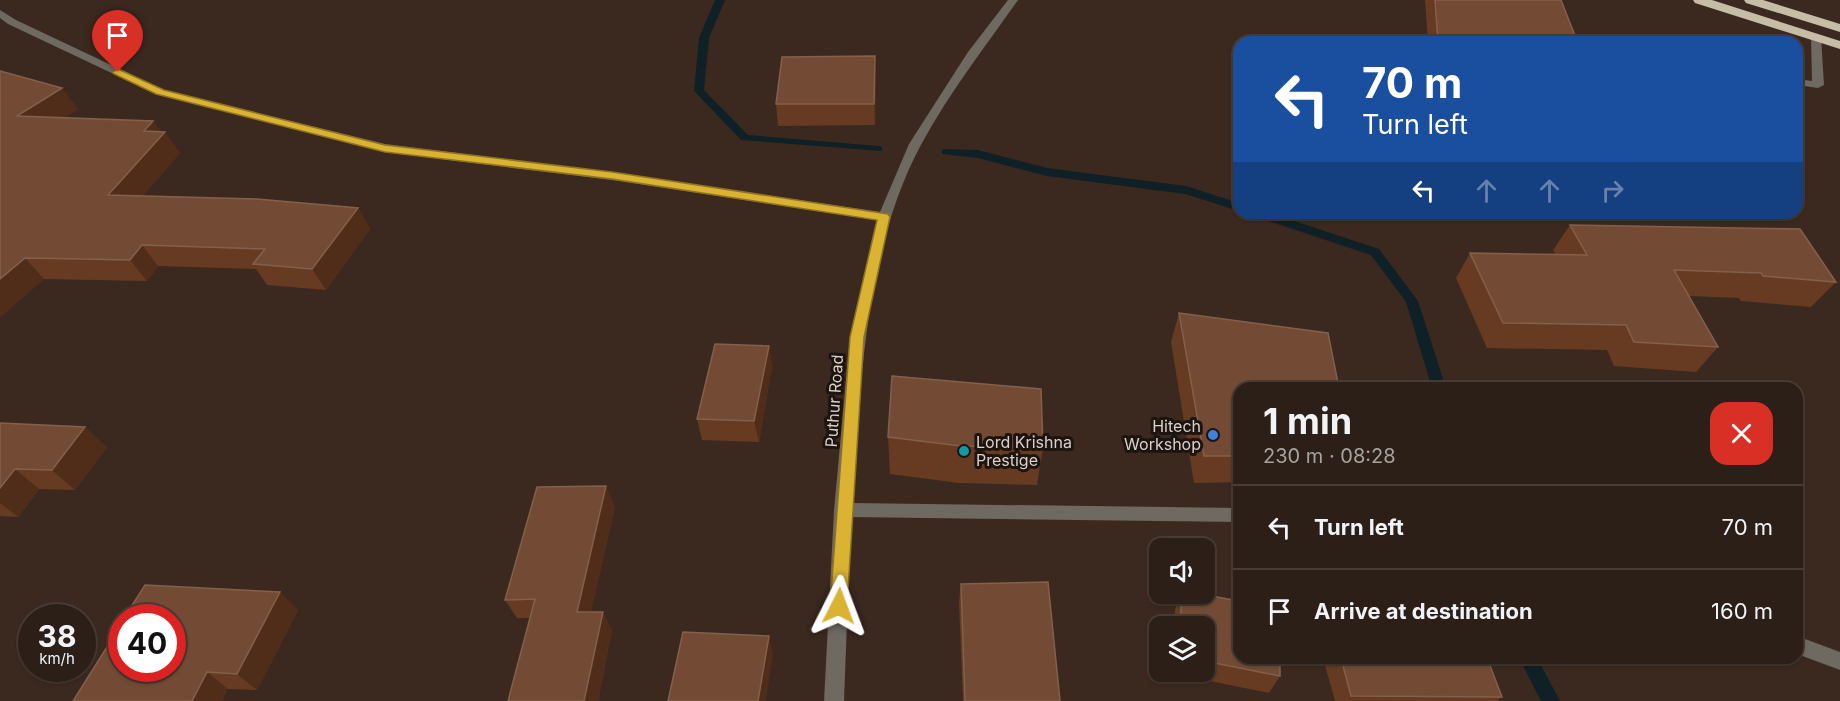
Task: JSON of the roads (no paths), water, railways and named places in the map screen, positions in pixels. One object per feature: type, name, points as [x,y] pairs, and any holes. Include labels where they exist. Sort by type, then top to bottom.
[{"type":"highway","points":[[1699,0],[1840,45]]},
{"type":"highway","points":[[1750,0],[1840,28]]},
{"type":"street","name":"Puthur Road","points":[[834,701],[843,510],[857,337],[884,217],[915,144],[974,52],[1013,0]]},
{"type":"street","points":[[0,13],[6,23],[160,92],[385,148],[612,176],[884,217]]},
{"type":"street","points":[[1803,83],[1818,85],[1816,37]]},
{"type":"street","points":[[843,510],[1233,515]]},
{"type":"street","points":[[1803,647],[1840,661]]},
{"type":"waterway","points":[[720,0],[704,38],[699,91],[745,138],[878,149]]},
{"type":"waterway","points":[[946,152],[978,154],[1047,172],[1186,190],[1233,205]]},
{"type":"waterway","points":[[1275,219],[1375,252],[1412,301],[1437,382]]},
{"type":"waterway","points":[[1530,664],[1551,701]]},
{"type":"place","name":"Hitech Workshop","points":[[1213,435]]},
{"type":"place","name":"Lord Krishna Prestige","points":[[964,451]]}]
